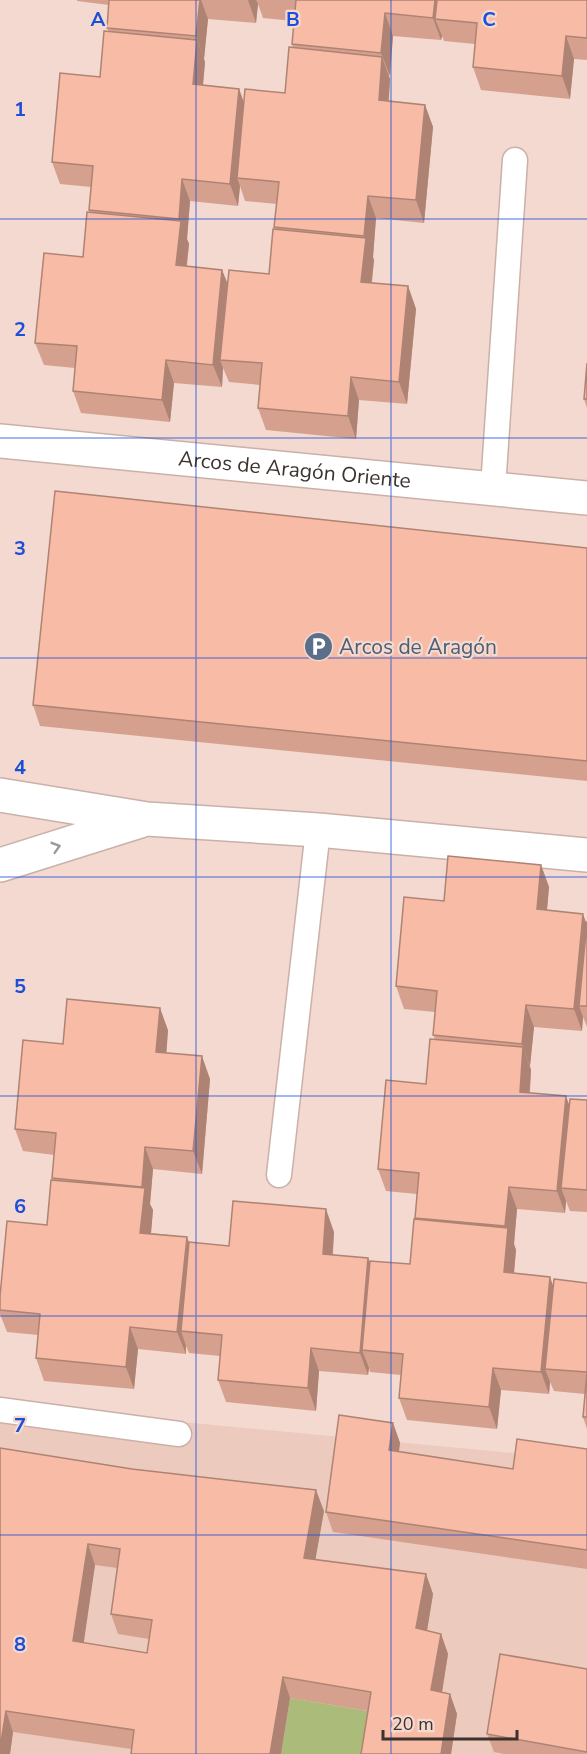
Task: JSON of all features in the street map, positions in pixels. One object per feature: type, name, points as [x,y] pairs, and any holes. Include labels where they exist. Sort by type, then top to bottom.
[{"type":"street","name":"Arcos de Aragón Oriente","points":[[0,441],[587,498]]},
{"type":"street","points":[[0,795],[147,819],[318,830],[587,855]]},
{"type":"street","points":[[0,865],[147,819]]},
{"type":"lane","points":[[493,488],[515,160]]},
{"type":"lane","points":[[279,1175],[318,830]]},
{"type":"lane","points":[[0,1410],[179,1434]]},
{"type":"shaded area","points":[[0,1405],[587,1460],[587,1754],[0,1754]]},
{"type":"green space","points":[[290,1698],[379,1713],[372,1754],[281,1754]]},
{"type":"building","points":[[109,0],[200,0],[196,36],[107,28]]},
{"type":"building","points":[[296,0],[435,0],[433,18],[385,13],[381,53],[292,44]]},
{"type":"building","points":[[437,0],[587,0],[587,38],[566,36],[562,76],[473,67],[477,23],[435,19]]},
{"type":"building","points":[[104,31],[197,40],[193,84],[239,89],[230,184],[182,179],[179,219],[89,210],[93,166],[52,162],[60,73],[100,77]]},
{"type":"building","points":[[289,47],[382,57],[379,100],[425,105],[416,200],[368,196],[364,236],[274,227],[279,182],[237,178],[245,89],[285,93]]},
{"type":"building","points":[[87,212],[181,221],[176,265],[222,270],[213,365],[166,360],[162,400],[73,391],[77,346],[35,343],[44,253],[83,257]]},
{"type":"building","points":[[273,229],[366,238],[361,282],[408,286],[399,382],[351,377],[348,416],[258,408],[262,363],[220,360],[229,270],[269,274]]},
{"type":"building","points":[[587,363],[587,399],[584,399]]},
{"type":"building","name":"Arcos de Aragón","points":[[55,491],[587,548],[587,761],[33,705]]},
{"type":"building","points":[[448,856],[541,865],[537,909],[583,914],[574,1009],[526,1005],[522,1044],[433,1035],[437,991],[396,986],[404,897],[444,901]]},
{"type":"building","points":[[587,921],[587,1006],[579,1006]]},
{"type":"building","points":[[67,999],[160,1008],[156,1052],[202,1056],[193,1151],[145,1147],[142,1187],[52,1178],[56,1133],[15,1129],[23,1040],[63,1044]]},
{"type":"building","points":[[430,1039],[523,1047],[520,1092],[566,1096],[557,1191],[509,1187],[505,1226],[415,1218],[419,1173],[378,1169],[386,1080],[426,1084]]},
{"type":"building","points":[[570,1099],[587,1100],[587,1190],[561,1188]]},
{"type":"building","points":[[51,1180],[145,1188],[140,1233],[187,1237],[177,1332],[130,1327],[126,1367],[36,1358],[40,1314],[0,1310],[7,1221],[47,1225]]},
{"type":"building","points":[[233,1201],[326,1209],[323,1254],[368,1258],[360,1353],[311,1348],[308,1388],[218,1380],[222,1335],[181,1331],[189,1242],[229,1246]]},
{"type":"building","points":[[414,1219],[508,1228],[504,1272],[550,1277],[541,1372],[493,1368],[489,1407],[399,1398],[403,1354],[362,1350],[370,1261],[410,1264]]},
{"type":"building","points":[[554,1279],[587,1283],[587,1372],[545,1369]]},
{"type":"building","points":[[587,1372],[587,1417],[583,1417]]},
{"type":"building","points":[[339,1415],[393,1423],[389,1450],[513,1469],[517,1439],[587,1449],[587,1550],[326,1512]]},
{"type":"building","points":[[0,1448],[132,1469],[316,1490],[304,1558],[426,1574],[416,1628],[441,1634],[431,1690],[450,1694],[441,1754],[361,1754],[371,1692],[283,1677],[270,1754],[131,1754],[134,1730],[6,1711],[0,1748]],"holes":[[[88,1544],[120,1549],[111,1614],[152,1620],[147,1653],[73,1641]]]},
{"type":"building","points":[[500,1654],[587,1669],[587,1752],[487,1734]]},
{"type":"place","name":"Arcos de Aragón","points":[[318,647]]}]
